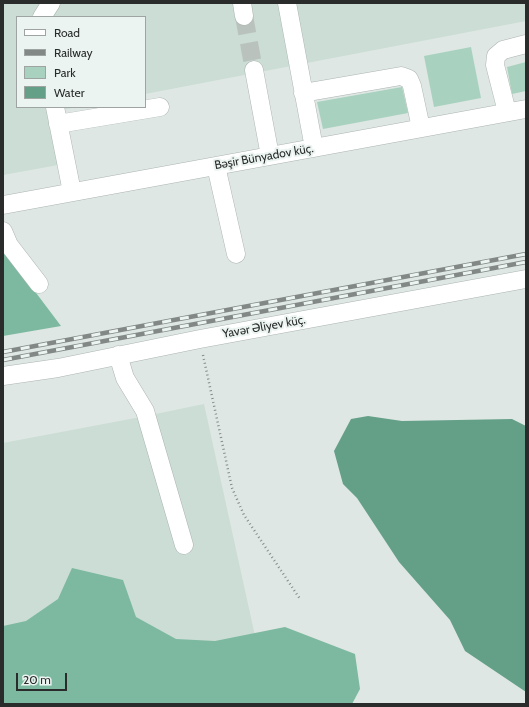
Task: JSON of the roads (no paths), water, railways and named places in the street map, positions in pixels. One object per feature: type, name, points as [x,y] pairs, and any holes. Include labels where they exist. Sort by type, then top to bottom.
[{"type":"street","points":[[43,16],[51,3]]},
{"type":"street","points":[[287,3],[314,148]]},
{"type":"street","points":[[507,112],[495,65],[496,56],[503,50],[526,44]]},
{"type":"street","points":[[254,70],[270,156]]},
{"type":"street","points":[[303,93],[401,76],[409,79],[412,86],[421,128]]},
{"type":"street","points":[[72,192],[57,116],[160,107]]},
{"type":"street","name":"Bəşir Bünyadov küç.","points":[[3,205],[526,109]]},
{"type":"street","points":[[216,166],[236,254]]},
{"type":"street","points":[[3,231],[9,245],[40,284]]},
{"type":"street","name":"Yavər Əliyev küç.","points":[[3,376],[58,368],[200,339],[526,280]]},
{"type":"street","points":[[118,355],[125,378],[145,412],[184,545]]},
{"type":"water","points":[[368,416],[402,421],[512,419],[526,426],[526,692],[465,651],[450,620],[399,562],[357,498],[343,484],[334,451],[351,419]]},
{"type":"tunnel","points":[[244,16],[254,70]]},
{"type":"railway","points":[[3,352],[526,254]]},
{"type":"railway","points":[[3,360],[526,262]]}]
